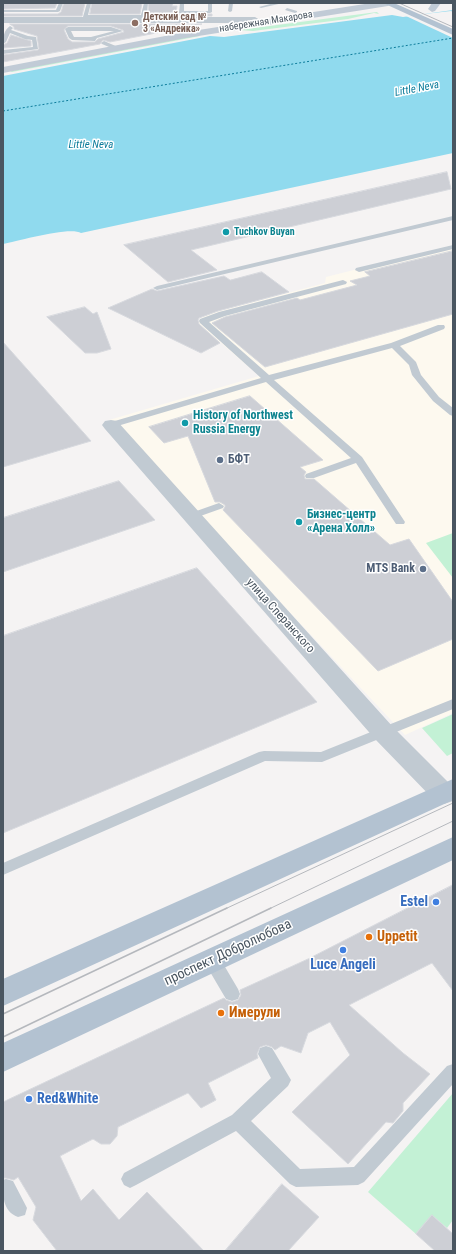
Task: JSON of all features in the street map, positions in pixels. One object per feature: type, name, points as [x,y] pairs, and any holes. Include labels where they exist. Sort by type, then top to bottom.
[{"type":"main road","name":"набережная Макарова","points":[[3,70],[110,46],[256,22],[291,11],[346,3]]},
{"type":"main road","name":"набережная Макарова","points":[[3,66],[195,30],[387,3]]},
{"type":"main road","points":[[387,3],[453,32]]},
{"type":"main road","points":[[256,22],[288,21],[378,10],[413,14]]},
{"type":"main road","points":[[3,993],[450,796]]},
{"type":"main road","name":"проспект Добролюбова","points":[[3,1058],[453,848]]},
{"type":"street","points":[[3,16],[11,22],[88,25],[143,18],[196,16],[230,16],[256,22]]},
{"type":"street","points":[[195,30],[197,22],[196,16]]},
{"type":"street","name":"улица Сперанского","points":[[111,425],[384,733],[450,796]]},
{"type":"lane","points":[[3,42],[11,22],[16,3]]},
{"type":"lane","points":[[11,22],[58,11],[61,3]]},
{"type":"lane","points":[[89,3],[85,16],[143,18],[146,3]]},
{"type":"lane","points":[[182,3],[181,12],[196,16],[210,12],[210,3]]},
{"type":"lane","points":[[230,16],[231,3]]},
{"type":"lane","points":[[261,7],[281,3]]},
{"type":"lane","points":[[3,52],[36,48],[34,38],[27,38],[11,22]]},
{"type":"lane","points":[[88,25],[116,29],[120,31],[116,34],[94,38],[72,38],[68,29],[88,25]]},
{"type":"lane","points":[[157,288],[453,218]]},
{"type":"lane","points":[[359,270],[453,247]]},
{"type":"lane","points":[[343,282],[222,314],[203,321],[266,379],[358,459],[400,522]]},
{"type":"lane","points":[[111,425],[266,379],[394,344],[441,327]]},
{"type":"lane","points":[[394,344],[413,364],[418,375],[436,399],[453,413]]},
{"type":"lane","points":[[310,476],[358,459]]},
{"type":"lane","points":[[192,516],[219,506]]},
{"type":"lane","points":[[3,868],[264,756],[322,757],[453,704]]},
{"type":"lane","points":[[212,960],[232,994]]},
{"type":"lane","points":[[130,1179],[238,1121],[282,1080],[266,1054]]},
{"type":"lane","points":[[238,1121],[296,1178],[358,1176],[453,1072]]},
{"type":"lane","points":[[6,1188],[18,1208]]},
{"type":"shaded area","points":[[453,245],[453,713],[405,735],[109,420],[259,376],[197,322],[205,315],[325,283],[326,277]]},
{"type":"green space","points":[[377,12],[379,14],[374,13],[348,19],[253,31],[239,30]]},
{"type":"green space","points":[[198,35],[200,36],[12,72],[10,71]]},
{"type":"green space","points":[[453,533],[453,578],[426,543]]},
{"type":"green space","points":[[453,714],[453,753],[447,756],[422,728]]},
{"type":"green space","points":[[453,1093],[453,1220],[447,1228],[432,1215],[416,1234],[368,1192]]},
{"type":"water","name":"Little Neva","points":[[453,10],[453,153],[81,233],[66,231],[3,244],[3,76],[210,36],[224,37],[392,15],[403,17]]},
{"type":"pier","points":[[453,12],[453,38],[406,16]]},
{"type":"building","points":[[3,3],[57,3],[55,8],[3,9]]},
{"type":"building","points":[[64,3],[85,3],[82,16],[3,16],[3,14],[58,14],[61,12]]},
{"type":"building","points":[[92,3],[142,3],[140,14],[90,14]]},
{"type":"building","points":[[149,3],[173,3],[172,6],[177,6],[176,13],[179,14],[212,14],[212,16],[148,16]]},
{"type":"building","points":[[10,24],[202,24],[110,42],[103,40],[100,44],[3,62],[3,55],[39,49],[37,36],[14,29],[14,27]],"holes":[[[68,26],[111,26],[123,30],[124,32],[98,39],[95,42],[72,42],[68,39],[64,30]]]},
{"type":"building","points":[[11,35],[31,41],[31,46],[3,48],[3,45],[7,43]]},
{"type":"building","name":"Tuchkov Buyan","points":[[447,172],[451,189],[191,250],[217,270],[168,282],[124,245]]},
{"type":"building","points":[[453,251],[453,314],[265,367],[212,323],[225,317],[297,298],[300,300],[357,285],[350,281],[370,276],[365,272]]},
{"type":"building","points":[[262,272],[289,292],[218,311],[199,318],[199,324],[220,343],[201,353],[108,308],[152,289],[157,291],[224,276],[230,280]]},
{"type":"building","points":[[85,307],[93,314],[97,312],[111,349],[97,353],[85,353],[47,317]]},
{"type":"building","points":[[3,342],[91,441],[3,467]]},
{"type":"building","name":"Бизнес-центр «Арена Холл»","points":[[250,396],[323,460],[300,467],[306,472],[304,475],[305,479],[314,479],[390,545],[409,539],[453,602],[453,639],[378,671],[223,510],[225,505],[220,502],[215,502],[188,436],[164,443],[149,427]]},
{"type":"building","points":[[119,481],[155,520],[3,572],[3,518]]},
{"type":"building","points":[[197,568],[317,702],[3,833],[3,636]]},
{"type":"building","points":[[453,885],[453,991],[432,963],[349,1005],[403,1053],[430,1074],[403,1103],[403,1111],[393,1123],[386,1122],[348,1164],[292,1112],[350,1055],[330,1022],[308,1033],[301,1053],[281,1046],[275,1050],[266,1045],[260,1047],[257,1054],[258,1058],[208,1083],[216,1100],[201,1108],[188,1093],[118,1127],[117,1136],[110,1144],[101,1144],[93,1139],[60,1156],[81,1201],[93,1189],[119,1220],[147,1192],[204,1251],[57,1251],[33,1220],[36,1207],[18,1177],[14,1180],[3,1178],[3,1102],[224,998],[232,1002],[238,1000],[241,995],[240,990],[308,959]]},
{"type":"building","points":[[282,1184],[319,1217],[288,1251],[225,1251]]},
{"type":"building","points":[[432,1215],[453,1234],[453,1251],[435,1251],[416,1234]]},
{"type":"ferry route","points":[[3,111],[453,38]]},
{"type":"tram line","points":[[399,3],[453,27]]},
{"type":"tram line","points":[[225,909],[453,803]]},
{"type":"tram line","points":[[269,909],[453,821]]},
{"type":"tram line","points":[[3,1014],[227,908]]},
{"type":"tram line","points":[[3,1037],[271,908]]},
{"type":"place","name":"Детский сад № 3 «Андрейка»","points":[[135,23]]},
{"type":"place","name":"Tuchkov Buyan","points":[[226,232]]},
{"type":"place","name":"History of Northwest Russia Energy","points":[[185,423]]},
{"type":"place","name":"БФТ","points":[[220,460]]},
{"type":"place","name":"Бизнес-центр «Арена Холл»","points":[[299,522]]},
{"type":"place","name":"МТS Bank","points":[[423,569]]},
{"type":"place","name":"Estel","points":[[436,902]]},
{"type":"place","name":"Uppetit","points":[[369,937]]},
{"type":"place","name":"Luce Angeli","points":[[343,950]]},
{"type":"place","name":"Имерули","points":[[221,1013]]},
{"type":"place","name":"Red&White","points":[[29,1099]]}]
